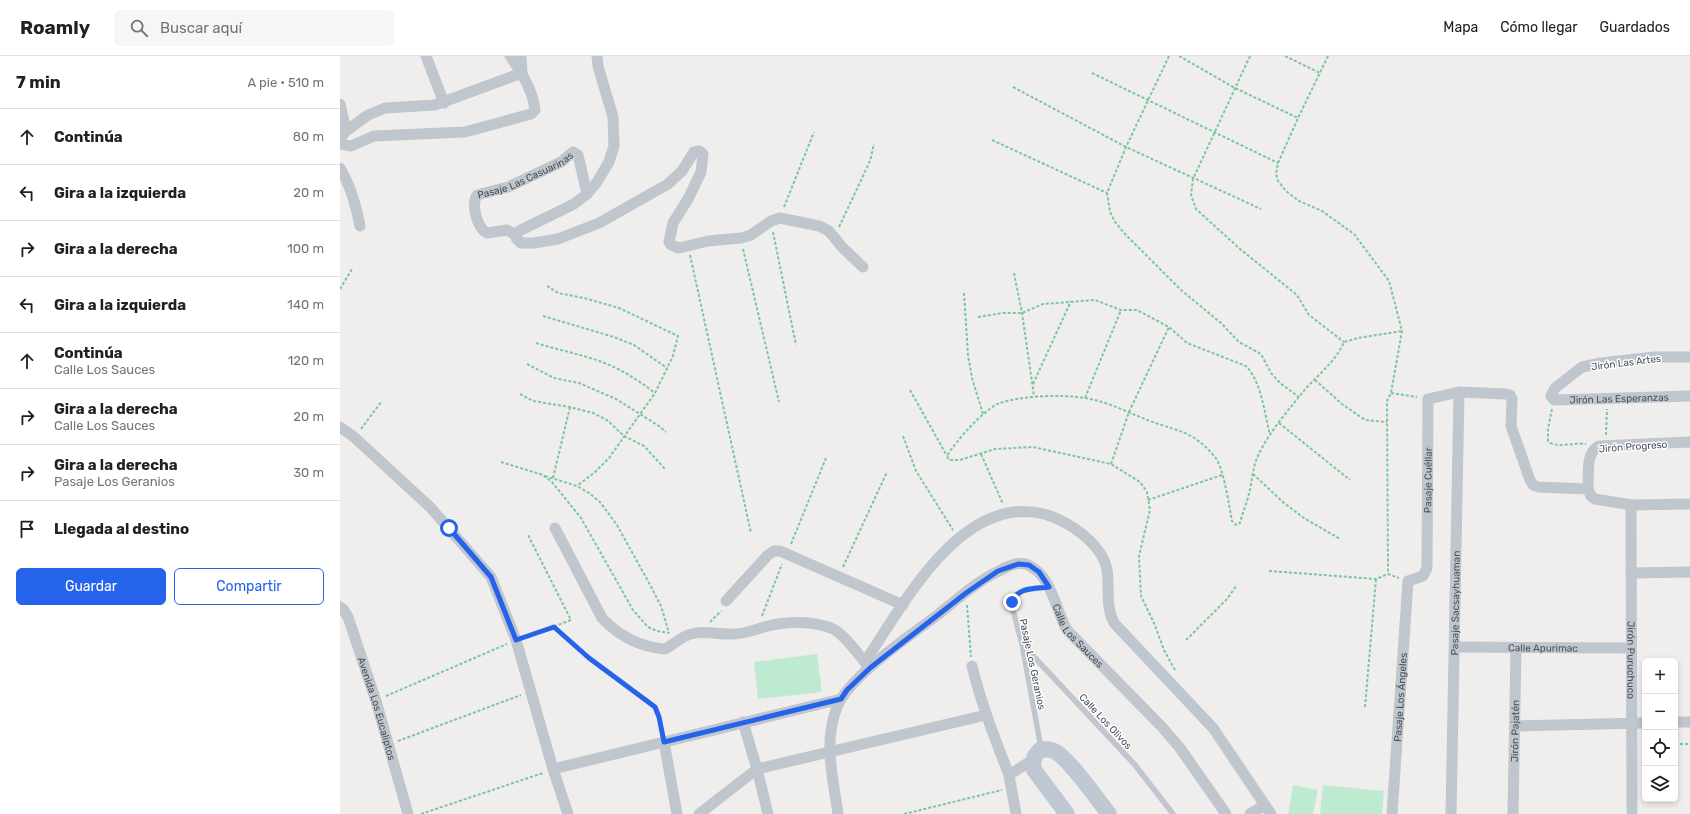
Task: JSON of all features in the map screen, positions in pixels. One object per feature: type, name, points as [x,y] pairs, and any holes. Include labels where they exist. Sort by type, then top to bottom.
[{"type":"street","points":[[426,56],[444,103]]},
{"type":"street","points":[[340,144],[351,146],[374,136],[465,132],[531,114],[535,110],[534,101],[522,73],[510,56]]},
{"type":"street","points":[[521,56],[522,73]]},
{"type":"street","points":[[597,56],[598,66],[613,117],[614,146],[608,162],[597,182],[587,194],[574,204],[519,231],[516,234],[516,238],[521,243],[534,243],[558,239],[598,223],[668,184],[682,171],[694,152],[699,151],[703,154],[701,172],[688,199],[673,223],[669,242],[671,246],[678,248],[708,241],[741,238],[751,235],[775,219],[818,226],[829,231],[842,247],[863,267]]},
{"type":"street","points":[[343,135],[368,115],[385,108],[436,106],[522,73]]},
{"type":"street","points":[[340,104],[343,135]]},
{"type":"street","name":"Pasaje Las Casuarinas","points":[[516,234],[507,230],[487,233],[482,229],[474,204],[477,195],[508,187],[561,162],[573,152],[578,155],[587,194]]},
{"type":"street","points":[[340,168],[346,178],[356,203],[360,226]]},
{"type":"street","name":"Jirón Las Artes","points":[[1552,398],[1555,388],[1582,367],[1600,363],[1654,357],[1690,357]]},
{"type":"street","points":[[1428,399],[1459,392],[1510,395],[1512,399],[1511,426],[1523,462],[1533,485],[1538,487],[1588,489],[1595,499],[1631,505],[1690,504]]},
{"type":"street","name":"Pasaje Sacsayhuaman","points":[[1451,814],[1459,392]]},
{"type":"street","name":"Jirón Las Esperanzas","points":[[1552,398],[1608,399],[1690,396]]},
{"type":"street","name":"Pasaje Cuéllar","points":[[1408,581],[1423,576],[1427,568],[1428,399]]},
{"type":"street","points":[[340,427],[430,507],[478,560],[491,577],[516,640],[532,691],[553,769],[568,814]]},
{"type":"street","name":"Jirón Progreso","points":[[1588,489],[1590,455],[1594,448],[1602,446],[1690,442]]},
{"type":"street","name":"Jirón Puruchuco","points":[[1631,505],[1632,814]]},
{"type":"street","points":[[838,814],[829,751],[830,727],[841,699],[867,665],[919,579],[941,554],[976,525],[1007,512],[1030,511],[1055,517],[1072,527],[1089,540],[1100,553],[1108,568],[1110,612],[1114,623],[1213,728],[1268,810],[1250,814]]},
{"type":"street","points":[[555,528],[602,618],[623,636],[644,646],[665,649],[688,634],[701,631],[732,634],[751,632],[782,623],[804,623],[821,625],[832,629],[842,636],[867,665]]},
{"type":"street","points":[[726,601],[768,556],[774,551],[780,551],[903,606]]},
{"type":"street","name":"Calle Los Sauces","points":[[867,665],[998,571],[1018,564],[1029,565],[1039,572],[1049,587],[1067,630],[1078,643],[1162,727],[1180,748],[1226,814]]},
{"type":"street","points":[[1631,573],[1690,572]]},
{"type":"street","name":"Pasaje Los Ángeles","points":[[1392,814],[1408,581]]},
{"type":"street","name":"Avenida Los Eucaliptos","points":[[340,607],[343,609],[348,618],[376,701],[408,814]]},
{"type":"street","name":"Calle Apurimac","points":[[1455,646],[1631,648]]},
{"type":"street","name":"Jirón Pajatén","points":[[1512,814],[1516,647]]},
{"type":"street","points":[[972,666],[986,716],[1009,775],[1016,814]]},
{"type":"street","points":[[553,769],[841,699]]},
{"type":"street","points":[[699,814],[757,769],[829,751],[986,716]]},
{"type":"street","points":[[743,722],[768,814]]},
{"type":"street","points":[[1678,722],[1690,722]]},
{"type":"street","points":[[1514,726],[1642,723]]},
{"type":"street","points":[[664,742],[677,814]]},
{"type":"street","points":[[1067,814],[1034,770],[1032,762],[1034,756],[1041,749],[1049,748],[1058,752],[1109,814]]},
{"type":"street","points":[[1009,775],[1026,764],[1032,762]]},
{"type":"lane","name":"Pasaje Los Geranios","points":[[1041,749],[1022,644],[1012,602],[1015,595],[1022,590],[1049,587]]},
{"type":"lane","name":"Calle Los Olivos","points":[[1022,644],[1135,765],[1173,814]]},
{"type":"path","points":[[1169,56],[1126,147],[1107,193],[1110,212],[1115,222],[1180,290],[1221,323],[1239,342],[1262,354],[1271,373],[1299,397]]},
{"type":"path","points":[[1179,56],[1235,88],[1298,118]]},
{"type":"path","points":[[1250,56],[1193,179],[1191,195],[1196,209],[1240,250],[1298,295],[1309,315],[1344,342]]},
{"type":"path","points":[[1285,56],[1320,73]]},
{"type":"path","points":[[1328,56],[1278,163],[1276,174],[1278,181],[1286,191],[1299,200],[1322,211],[1354,234],[1389,281],[1402,331],[1391,393],[1387,401],[1388,574]]},
{"type":"path","points":[[1092,73],[1278,163]]},
{"type":"path","points":[[1013,87],[1126,147],[1261,210]]},
{"type":"path","points":[[796,345],[775,219],[814,132]]},
{"type":"path","points":[[992,140],[1107,193]]},
{"type":"path","points":[[834,237],[870,161],[874,144]]},
{"type":"path","points":[[741,238],[779,402]]},
{"type":"path","points":[[688,246],[752,534]]},
{"type":"path","points":[[340,289],[352,269]]},
{"type":"path","points":[[1014,273],[1022,313],[1034,396]]},
{"type":"path","points":[[547,286],[558,293],[584,298],[619,308],[678,336],[673,356],[655,393],[609,458],[595,472],[577,486]]},
{"type":"path","points":[[964,294],[968,355],[972,378],[983,414]]},
{"type":"path","points":[[978,317],[1003,313],[1022,313],[1043,304],[1071,301],[1095,300],[1121,310],[1138,310],[1170,328],[1187,343],[1246,366],[1257,382],[1270,435]]},
{"type":"path","points":[[1032,385],[1071,301]]},
{"type":"path","points":[[1085,398],[1121,310]]},
{"type":"path","points":[[543,316],[614,337],[634,345],[667,368]]},
{"type":"path","points":[[1111,464],[1129,412],[1170,328]]},
{"type":"path","points":[[1344,342],[1358,338],[1402,331]]},
{"type":"path","points":[[947,456],[952,447],[983,414],[999,403],[1034,396],[1085,398],[1129,412],[1150,421],[1181,430],[1196,438],[1216,458],[1222,475],[1232,521],[1236,525],[1240,523],[1257,459],[1270,435],[1299,397],[1314,380],[1327,369],[1344,342]]},
{"type":"path","points":[[536,343],[609,365],[630,375],[655,393]]},
{"type":"path","points":[[528,364],[554,378],[579,383],[630,406],[666,432]]},
{"type":"path","points":[[1314,380],[1342,404],[1365,420],[1387,422]]},
{"type":"path","points":[[910,390],[949,460],[954,461],[995,449],[1033,447],[1111,464],[1140,482],[1147,492],[1150,510],[1139,556],[1141,596],[1154,623],[1164,650],[1175,670]]},
{"type":"path","points":[[1391,393],[1428,399]]},
{"type":"path","points":[[520,394],[533,401],[570,407],[593,413],[608,420],[624,436],[644,446],[666,470]]},
{"type":"path","points":[[1552,398],[1548,429],[1548,441],[1551,444],[1558,445],[1578,442],[1602,446],[1608,399]]},
{"type":"path","points":[[354,438],[381,402]]},
{"type":"path","points":[[553,478],[570,407]]},
{"type":"path","points":[[1279,424],[1350,480]]},
{"type":"path","points":[[903,436],[916,471],[958,540]]},
{"type":"path","points":[[981,454],[1007,512]]},
{"type":"path","points":[[500,462],[577,486],[600,502],[617,525],[661,606],[669,633]]},
{"type":"path","points":[[838,577],[887,472]]},
{"type":"path","points":[[1253,474],[1284,503],[1304,518],[1340,539]]},
{"type":"path","points":[[543,475],[552,482],[580,518],[633,610],[648,627],[657,631],[669,633],[676,632]]},
{"type":"path","points":[[1148,500],[1222,475]]},
{"type":"path","points":[[376,701],[516,640],[571,620],[528,535]]},
{"type":"path","points":[[1269,571],[1376,579],[1388,574],[1408,581]]},
{"type":"path","points":[[1365,707],[1376,579]]},
{"type":"path","points":[[1186,640],[1227,599],[1237,585]]},
{"type":"path","points":[[966,593],[972,666]]},
{"type":"path","points":[[705,624],[712,621],[720,614],[726,601]]},
{"type":"path","points":[[554,627],[589,658],[655,707],[659,717],[664,742]]},
{"type":"path","points":[[388,744],[532,691]]},
{"type":"path","points":[[1678,744],[1690,744]]},
{"type":"path","points":[[420,814],[553,769]]},
{"type":"path","points":[[904,814],[1012,787]]},
{"type":"green space","points":[[817,654],[822,692],[758,699],[754,662]]},
{"type":"green space","points":[[1293,785],[1318,790],[1313,814],[1288,814]]},
{"type":"green space","points":[[1323,785],[1384,791],[1382,814],[1320,814]]},
{"type":"route","points":[[449,528],[491,577],[516,640],[554,627],[589,658],[655,707],[659,717],[664,742],[841,699],[847,690],[870,668],[966,593],[998,571],[1018,564],[1029,565],[1039,572],[1049,587],[1022,590],[1015,595],[1012,602]]}]
